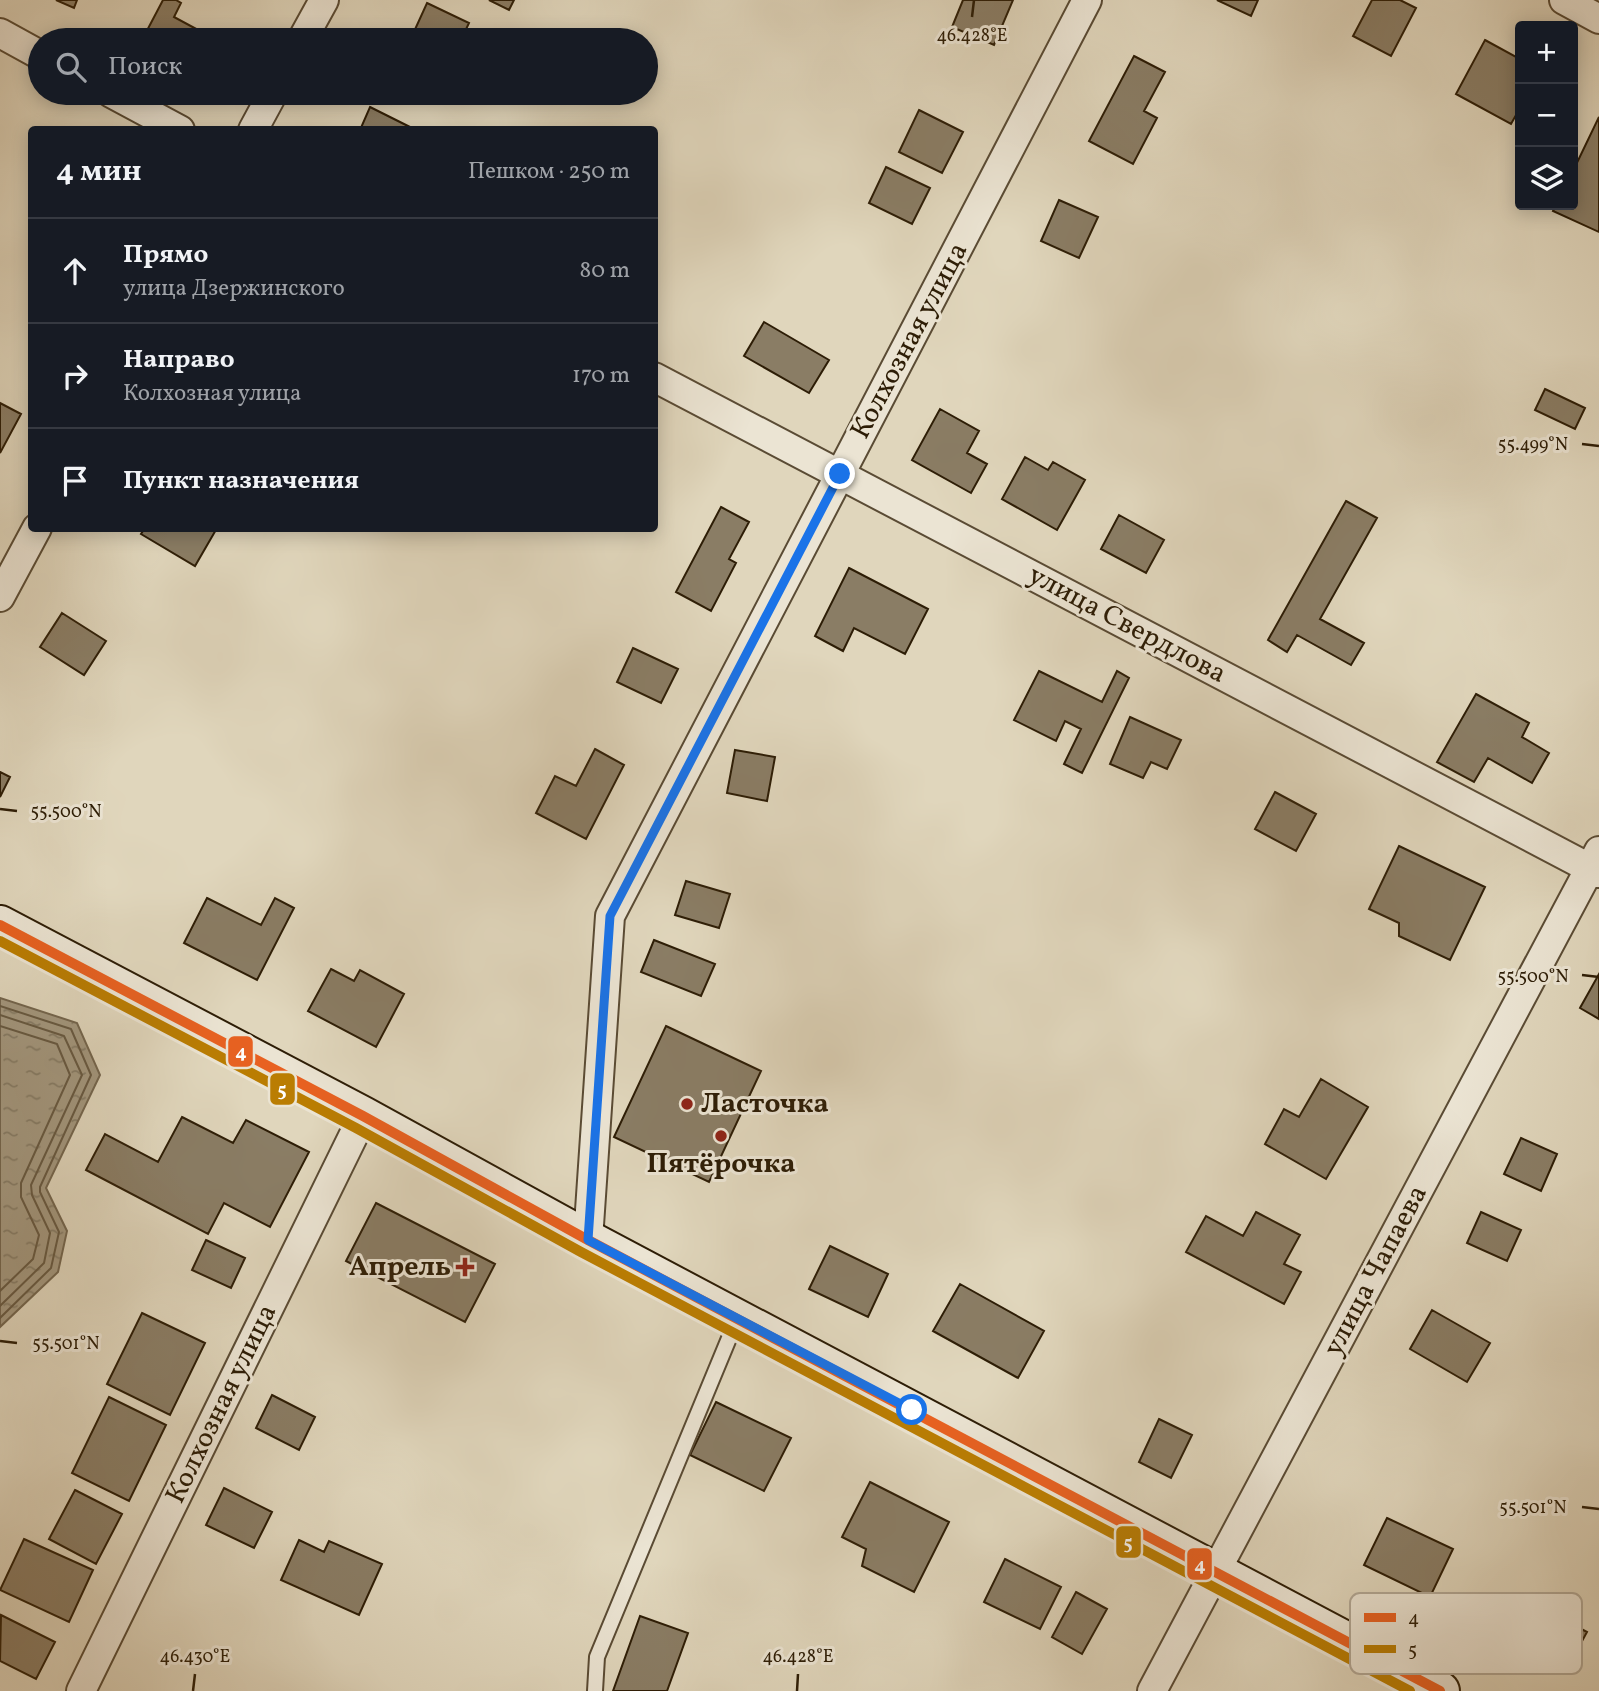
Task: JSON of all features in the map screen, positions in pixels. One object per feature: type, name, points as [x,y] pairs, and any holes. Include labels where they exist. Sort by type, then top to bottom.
[{"type":"street","points":[[309,28],[324,0]]},
{"type":"street","name":"Колхозная улица","points":[[588,1240],[610,916],[1087,0]]},
{"type":"street","points":[[1564,0],[1599,19]]},
{"type":"street","points":[[0,33],[28,48]]},
{"type":"street","points":[[133,105],[173,126]]},
{"type":"street","points":[[255,126],[267,105]]},
{"type":"street","name":"улица Свердлова","points":[[658,379],[1596,864]]},
{"type":"street","points":[[0,597],[35,532]]},
{"type":"street","name":"улица Чапаева","points":[[1152,1691],[1596,864]]},
{"type":"street","points":[[0,925],[1350,1643]]},
{"type":"street","name":"Колхозная улица","points":[[81,1691],[363,1116]]},
{"type":"street","points":[[1408,1674],[1440,1691]]},
{"type":"lane","points":[[595,1691],[597,1657],[738,1317]]},
{"type":"water","points":[[0,998],[77,1023],[100,1075],[46,1188],[67,1231],[58,1272],[0,1327]]},
{"type":"building","points":[[56,0],[77,0],[74,8]]},
{"type":"building","points":[[163,0],[176,0],[181,3],[174,17],[194,28],[148,28]]},
{"type":"building","points":[[489,0],[514,0],[509,10]]},
{"type":"building","points":[[963,0],[1013,0],[994,45],[952,27]]},
{"type":"building","points":[[1217,0],[1258,0],[1251,16]]},
{"type":"building","points":[[1372,0],[1400,0],[1416,8],[1391,56],[1353,36]]},
{"type":"building","points":[[427,3],[469,23],[467,28],[416,28]]},
{"type":"building","points":[[1485,40],[1515,56],[1515,117],[1511,124],[1456,94]]},
{"type":"building","points":[[1134,56],[1165,72],[1144,111],[1157,118],[1133,164],[1089,141]]},
{"type":"building","points":[[370,107],[408,126],[362,126]]},
{"type":"building","points":[[919,110],[963,132],[942,173],[899,152]]},
{"type":"building","points":[[1599,117],[1599,232],[1553,211],[1578,210],[1578,161]]},
{"type":"building","points":[[886,167],[930,188],[912,224],[869,203]]},
{"type":"building","points":[[1059,200],[1098,217],[1079,258],[1041,241]]},
{"type":"building","points":[[764,322],[829,360],[809,393],[744,356]]},
{"type":"building","points":[[1545,389],[1585,408],[1575,429],[1535,410]]},
{"type":"building","points":[[0,403],[21,414],[0,453]]},
{"type":"building","points":[[940,409],[979,431],[967,453],[987,464],[971,493],[912,460]]},
{"type":"building","points":[[1025,457],[1048,470],[1053,462],[1085,480],[1057,530],[1002,499]]},
{"type":"building","points":[[1346,501],[1377,518],[1320,619],[1364,643],[1351,665],[1297,635],[1287,652],[1268,640]]},
{"type":"building","points":[[721,507],[749,522],[729,559],[736,563],[711,611],[676,592]]},
{"type":"building","points":[[1119,515],[1164,540],[1146,573],[1101,549]]},
{"type":"building","points":[[142,532],[215,532],[195,566],[141,534]]},
{"type":"building","points":[[849,568],[928,609],[905,654],[854,628],[843,651],[815,636]]},
{"type":"building","points":[[62,613],[106,641],[84,675],[40,647]]},
{"type":"building","points":[[633,648],[678,669],[661,703],[617,682]]},
{"type":"building","points":[[1039,671],[1102,702],[1117,671],[1129,678],[1082,773],[1064,764],[1081,729],[1065,721],[1056,741],[1014,720]]},
{"type":"building","points":[[1476,694],[1529,723],[1522,737],[1549,753],[1532,783],[1488,758],[1474,782],[1437,762]]},
{"type":"building","points":[[1130,717],[1181,740],[1167,769],[1151,762],[1143,778],[1110,764]]},
{"type":"building","points":[[595,749],[624,765],[586,839],[536,813],[555,776],[576,786]]},
{"type":"building","points":[[735,750],[775,757],[767,801],[727,793]]},
{"type":"building","points":[[0,772],[10,777],[0,797]]},
{"type":"building","points":[[1275,792],[1316,814],[1296,851],[1255,829]]},
{"type":"building","points":[[1399,846],[1485,887],[1450,960],[1399,936],[1399,923],[1369,909]]},
{"type":"building","points":[[686,881],[730,894],[719,928],[675,915]]},
{"type":"building","points":[[207,898],[261,925],[275,898],[294,908],[257,980],[184,943]]},
{"type":"building","points":[[654,940],[715,964],[701,996],[641,972]]},
{"type":"building","points":[[331,969],[354,981],[360,970],[404,994],[376,1047],[308,1011]]},
{"type":"building","points":[[1599,974],[1599,1019],[1580,1008]]},
{"type":"building","name":"Ласточка","points":[[666,1026],[761,1071],[709,1182],[614,1137]]},
{"type":"building","points":[[1321,1079],[1368,1107],[1326,1179],[1265,1144],[1284,1109],[1299,1117]]},
{"type":"building","points":[[182,1117],[233,1143],[246,1120],[309,1152],[270,1227],[224,1203],[208,1234],[86,1170],[105,1134],[158,1162]]},
{"type":"building","points":[[1521,1138],[1557,1154],[1541,1191],[1504,1174]]},
{"type":"building","points":[[376,1203],[495,1264],[465,1322],[346,1261]]},
{"type":"building","points":[[1256,1212],[1300,1235],[1284,1264],[1301,1272],[1284,1304],[1186,1252],[1206,1216],[1243,1236]]},
{"type":"building","points":[[1481,1212],[1521,1230],[1507,1261],[1467,1243]]},
{"type":"building","points":[[206,1240],[245,1258],[231,1288],[192,1270]]},
{"type":"building","points":[[830,1246],[888,1274],[868,1317],[809,1289]]},
{"type":"building","points":[[960,1284],[1044,1331],[1018,1378],[933,1331]]},
{"type":"building","points":[[1432,1310],[1490,1343],[1467,1382],[1410,1349]]},
{"type":"building","points":[[142,1313],[205,1343],[170,1415],[107,1384]]},
{"type":"building","points":[[272,1395],[315,1417],[299,1450],[256,1428]]},
{"type":"building","points":[[109,1397],[166,1425],[129,1501],[72,1473]]},
{"type":"building","points":[[716,1402],[791,1438],[764,1491],[690,1455]]},
{"type":"building","points":[[1159,1419],[1192,1435],[1171,1478],[1139,1462]]},
{"type":"building","points":[[870,1482],[949,1522],[914,1592],[862,1566],[866,1549],[842,1537]]},
{"type":"building","points":[[224,1488],[272,1512],[254,1548],[206,1525]]},
{"type":"building","points":[[75,1490],[122,1514],[96,1564],[49,1539]]},
{"type":"building","points":[[1387,1518],[1453,1549],[1432,1593],[1422,1593],[1364,1565]]},
{"type":"building","points":[[24,1539],[93,1570],[69,1622],[0,1590]]},
{"type":"building","points":[[299,1540],[324,1552],[329,1541],[382,1564],[359,1615],[281,1580]]},
{"type":"building","points":[[1005,1559],[1061,1587],[1040,1629],[984,1602]]},
{"type":"building","points":[[1076,1592],[1107,1609],[1082,1654],[1052,1637]]},
{"type":"building","points":[[1,1615],[55,1642],[36,1679],[0,1661]]},
{"type":"building","points":[[640,1616],[688,1633],[667,1691],[613,1691]]},
{"type":"transit line","name":"4","points":[[0,925],[1350,1643]]},
{"type":"transit line","name":"5","points":[[0,941],[356,1128],[581,1252],[1350,1659]]},
{"type":"transit line","name":"5","points":[[1378,1674],[1410,1691]]},
{"type":"transit line","name":"4","points":[[1408,1674],[1440,1691]]},
{"type":"place","name":"Ласточка","points":[[687,1104]]},
{"type":"place","name":"Пятёрочка","points":[[721,1136]]},
{"type":"place","name":"Апрель","points":[[465,1267]]},
{"type":"route","points":[[840,474],[610,916],[588,1240],[912,1410]]}]
